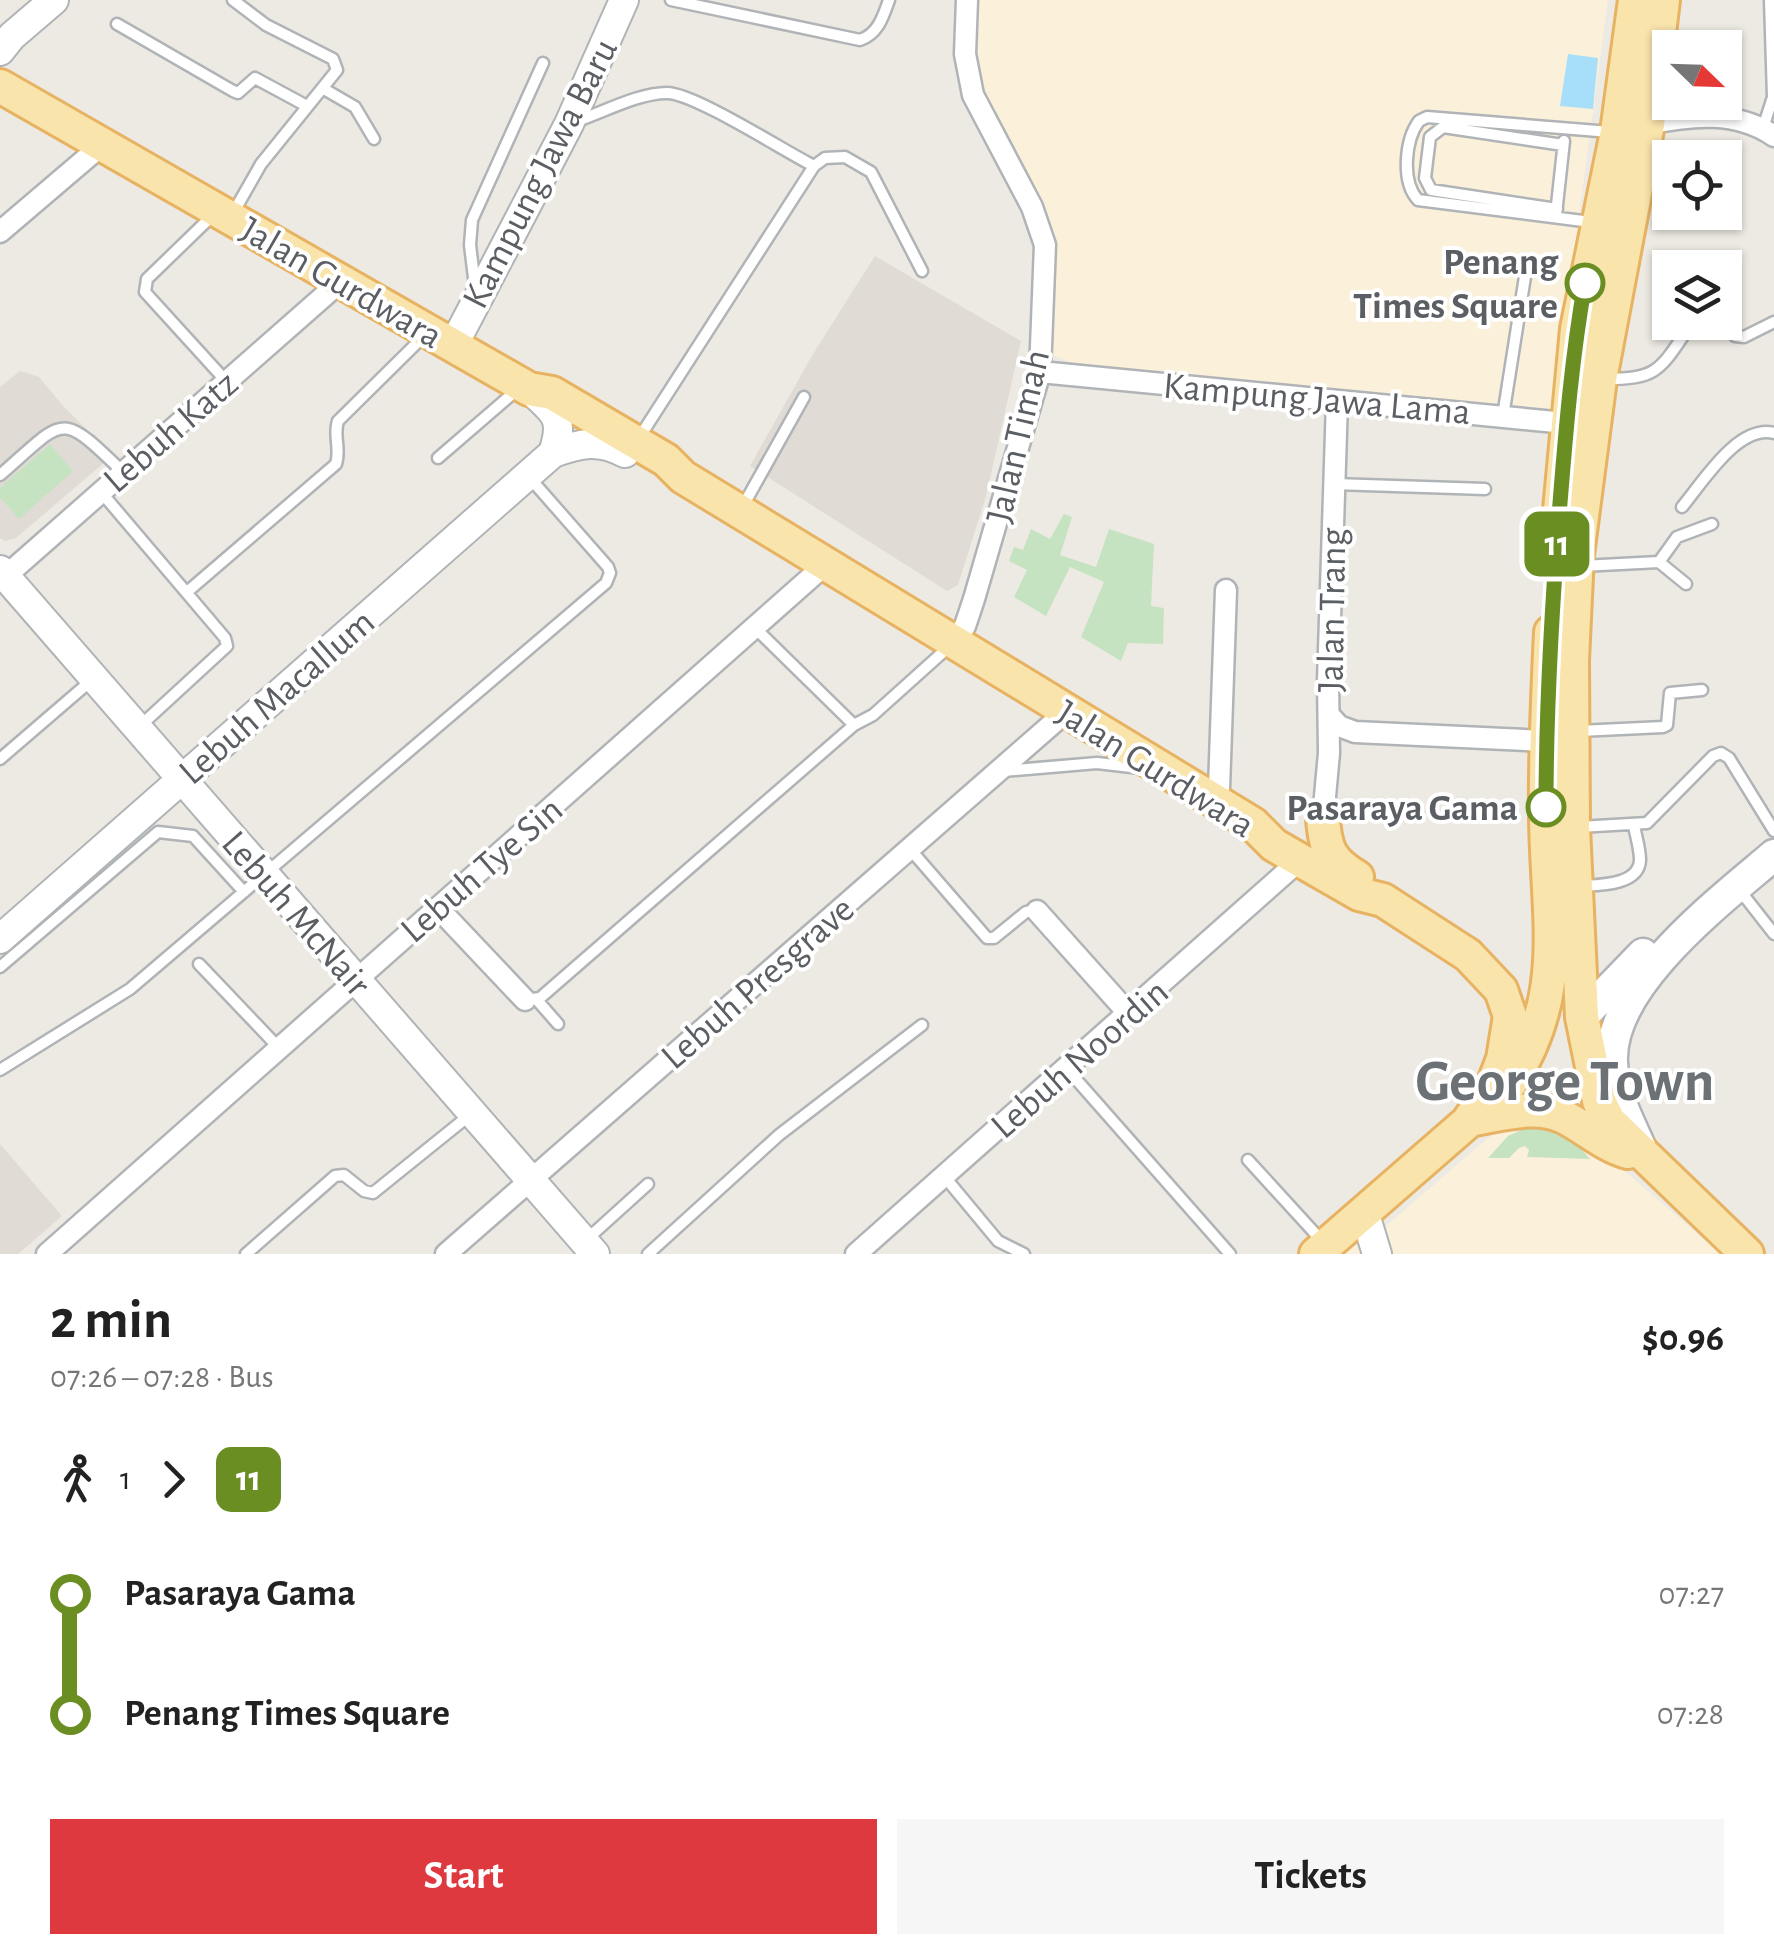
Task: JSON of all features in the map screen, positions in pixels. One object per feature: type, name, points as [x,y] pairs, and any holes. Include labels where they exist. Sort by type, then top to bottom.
[{"type":"main road","points":[[1634,0],[1633,128],[1597,223],[1576,330],[1580,424],[1576,566],[1572,660],[1559,736],[1573,827],[1582,1016],[1599,1102],[1609,1122],[1747,1254]]},
{"type":"main road","points":[[1504,1092],[1535,1040],[1548,988],[1559,736],[1580,424],[1600,379],[1633,128],[1663,0]]},
{"type":"main road","name":"Jalan Gurdwara","points":[[0,86],[526,387],[552,394],[630,448],[666,460],[683,476],[1253,824],[1274,845],[1359,894],[1383,900],[1474,961],[1501,990],[1510,1027],[1493,1085],[1469,1120]]},
{"type":"main road","points":[[1253,824],[1295,838],[1305,836],[1324,818]]},
{"type":"main road","points":[[1324,818],[1326,848],[1331,858],[1383,900]]},
{"type":"main road","points":[[1339,1239],[1552,1050],[1641,956],[1774,832]]},
{"type":"main road","points":[[1644,1156],[1625,1117],[1613,1079],[1613,1036],[1620,1014],[1657,963],[1774,856]]},
{"type":"main road","points":[[1469,1120],[1544,1110],[1566,1118],[1621,1150],[1644,1156]]},
{"type":"street","points":[[0,52],[12,36],[54,0]]},
{"type":"street","name":"Kampung Jawa Baru","points":[[441,339],[477,296],[570,124],[624,0]]},
{"type":"street","name":"Jalan Timah","points":[[954,642],[965,626],[974,599],[1040,372],[1044,244],[1032,207],[973,95],[965,54],[967,0]]},
{"type":"street","points":[[1633,128],[1708,117],[1736,118],[1768,132]]},
{"type":"street","points":[[0,232],[102,145]]},
{"type":"street","name":"Lebuh Katz","points":[[2,576],[340,282]]},
{"type":"street","name":"Kampung Jawa Lama","points":[[1040,372],[1580,424]]},
{"type":"street","points":[[526,387],[559,420],[553,453]]},
{"type":"street","name":"Jalan Trang","points":[[1324,818],[1337,401]]},
{"type":"street","points":[[553,453],[594,442],[630,448]]},
{"type":"street","name":"Lebuh Macallum","points":[[0,938],[553,453]]},
{"type":"street","name":"Lebuh Tye Sin","points":[[47,1254],[826,564]]},
{"type":"street","name":"Lebuh McNair","points":[[2,576],[180,779],[254,884],[356,980],[589,1248]]},
{"type":"street","points":[[1215,801],[1219,788],[1226,590]]},
{"type":"street","name":"Lebuh Presgrave","points":[[446,1254],[1067,711]]},
{"type":"street","points":[[1328,715],[1339,726],[1355,732],[1559,736]]},
{"type":"street","points":[[1329,753],[1355,732]]},
{"type":"street","name":"Lebuh Noordin","points":[[856,1254],[1300,860]]},
{"type":"street","points":[[438,908],[531,1000]]},
{"type":"street","points":[[1037,911],[1129,1014]]},
{"type":"street","points":[[1339,1239],[1376,1254]]},
{"type":"lane","points":[[226,382],[145,292],[147,280],[224,215],[337,70],[337,64],[266,25],[233,0]]},
{"type":"lane","points":[[671,0],[860,40],[878,28],[889,0]]},
{"type":"lane","points":[[1768,132],[1773,97],[1770,0]]},
{"type":"lane","points":[[116,24],[233,91],[238,93],[255,78],[306,105]]},
{"type":"lane","points":[[477,296],[470,245],[472,220],[543,63]]},
{"type":"lane","points":[[324,89],[359,110],[374,139]]},
{"type":"lane","points":[[570,124],[656,94],[671,94],[718,114],[814,166]]},
{"type":"lane","points":[[1556,214],[1418,200],[1408,186],[1410,142],[1418,121],[1426,117],[1565,130],[1633,128]]},
{"type":"lane","points":[[1563,145],[1443,128],[1430,137],[1425,178],[1431,190],[1597,223]]},
{"type":"lane","points":[[1556,214],[1565,130]]},
{"type":"lane","points":[[630,448],[814,166],[825,158],[845,157],[871,172],[922,271]]},
{"type":"lane","points":[[1503,416],[1527,264]]},
{"type":"lane","points":[[1742,336],[1774,322]]},
{"type":"lane","points":[[188,592],[336,464],[338,421],[441,339]]},
{"type":"lane","points":[[1600,379],[1629,379],[1655,372],[1664,366],[1681,340]]},
{"type":"lane","points":[[438,458],[526,387]]},
{"type":"lane","points":[[740,511],[804,397]]},
{"type":"lane","points":[[0,475],[52,430],[68,427],[85,435],[124,472]]},
{"type":"lane","points":[[1682,507],[1738,441],[1765,431],[1774,433]]},
{"type":"lane","points":[[0,1070],[130,989],[609,578],[608,567],[528,476]]},
{"type":"lane","points":[[1333,484],[1485,489]]},
{"type":"lane","points":[[101,492],[226,638],[227,646],[138,728]]},
{"type":"lane","points":[[1659,562],[1677,538],[1712,524]]},
{"type":"lane","points":[[1576,566],[1659,562],[1686,584]]},
{"type":"lane","points":[[755,628],[854,725]]},
{"type":"lane","points":[[558,1024],[531,1000],[854,725],[873,715],[954,642]]},
{"type":"lane","points":[[0,759],[94,678]]},
{"type":"lane","points":[[1559,736],[1662,727],[1666,725],[1670,693],[1702,690]]},
{"type":"lane","points":[[1573,827],[1647,823],[1712,756],[1721,753],[1729,758],[1774,832]]},
{"type":"lane","points":[[997,772],[1097,763],[1166,772]]},
{"type":"lane","points":[[1576,886],[1621,882],[1638,868],[1634,826]]},
{"type":"lane","points":[[0,967],[158,832],[193,836],[254,884]]},
{"type":"lane","points":[[910,848],[987,938],[994,938],[1026,912],[1037,911]]},
{"type":"lane","points":[[1738,887],[1774,934]]},
{"type":"lane","points":[[199,964],[279,1048]]},
{"type":"lane","points":[[648,1254],[779,1134],[922,1025]]},
{"type":"lane","points":[[1066,1069],[1230,1254]]},
{"type":"lane","points":[[246,1254],[335,1176],[344,1174],[372,1194],[472,1113]]},
{"type":"lane","points":[[1248,1160],[1339,1239]]},
{"type":"lane","points":[[944,1176],[998,1240],[1024,1254]]},
{"type":"lane","points":[[589,1248],[648,1184]]},
{"type":"shaded area","points":[[972,0],[1608,0],[1553,409],[1076,364],[1052,355],[1047,348],[1045,222],[983,106],[971,36]]},
{"type":"shaded area","points":[[875,256],[1021,341],[986,496],[958,585],[947,591],[750,466],[813,354]]},
{"type":"shaded area","points":[[20,371],[39,377],[113,455],[16,538],[5,541],[0,538],[0,387]]},
{"type":"shaded area","points":[[1520,1118],[1579,1132],[1721,1254],[1343,1254],[1387,1225],[1488,1138]]},
{"type":"shaded area","points":[[0,1144],[62,1216],[18,1254],[0,1254]]},
{"type":"green space","points":[[50,444],[73,471],[19,519],[0,497],[0,488]]},
{"type":"green space","points":[[1064,514],[1072,517],[1060,555],[1096,567],[1109,529],[1154,544],[1151,606],[1164,608],[1163,644],[1128,643],[1121,661],[1081,637],[1104,582],[1070,567],[1046,616],[1014,597],[1027,570],[1009,561],[1014,547],[1023,550],[1031,529],[1050,539]]},
{"type":"green space","points":[[1530,1126],[1564,1135],[1590,1159],[1527,1157],[1529,1150],[1525,1146],[1509,1158],[1488,1158],[1508,1136]]},
{"type":"water","points":[[1568,54],[1598,58],[1593,109],[1560,106]]},
{"type":"bus line","name":"11","points":[[1546,807],[1554,570],[1576,330],[1585,283]]},
{"type":"place","name":"Penang Times Square","points":[[1585,283]]},
{"type":"place","name":"Pasaraya Gama","points":[[1546,807]]},
{"type":"district","name":"George Town","points":[[1565,1080]]}]
